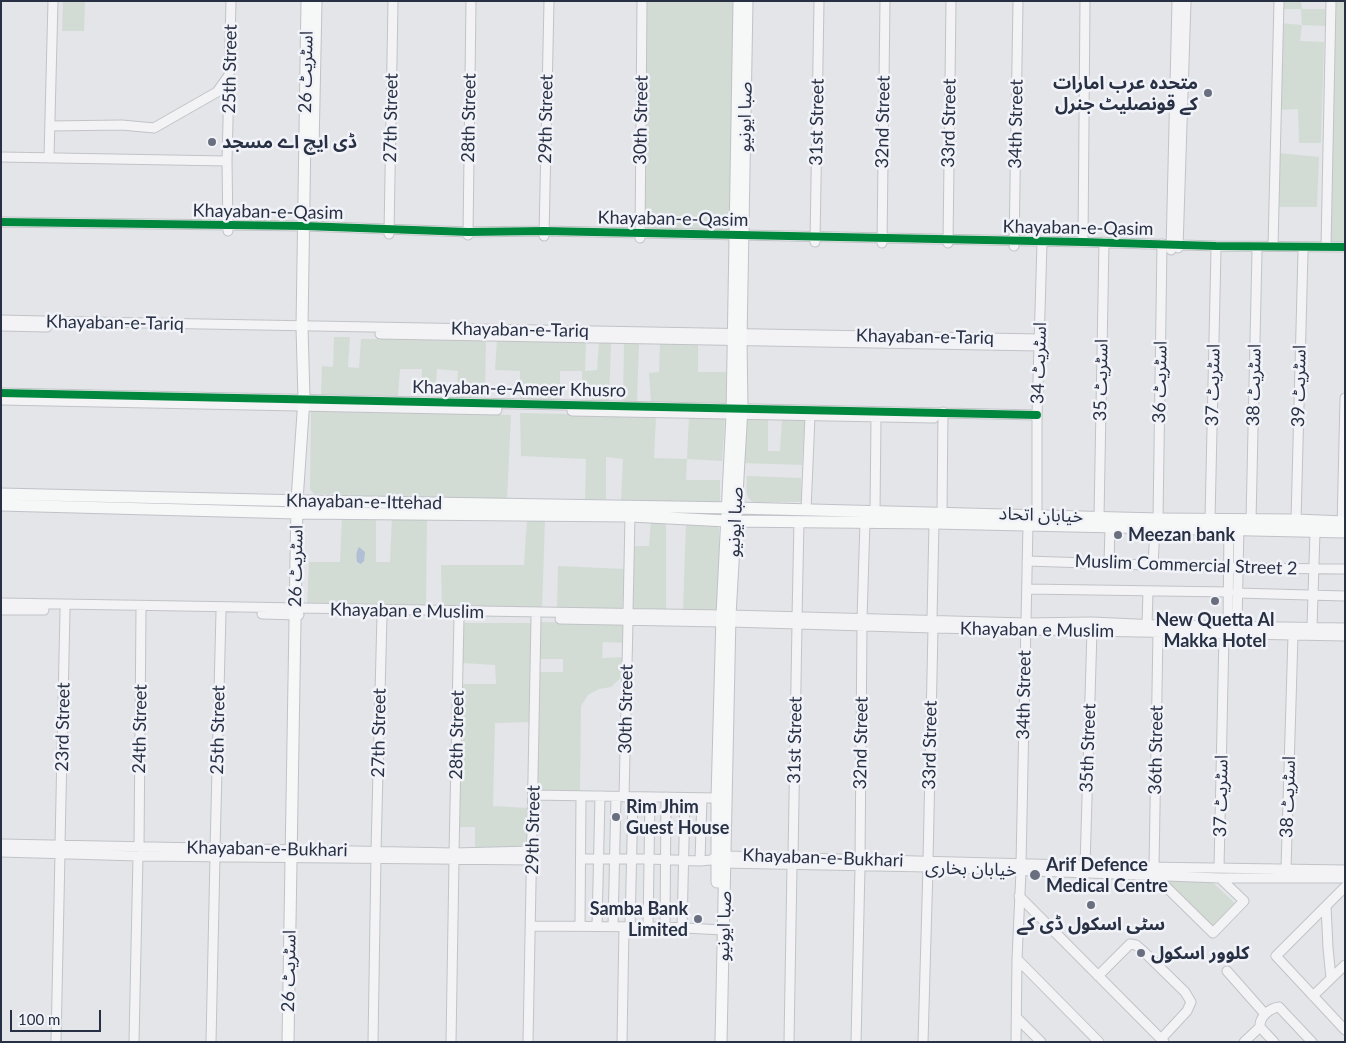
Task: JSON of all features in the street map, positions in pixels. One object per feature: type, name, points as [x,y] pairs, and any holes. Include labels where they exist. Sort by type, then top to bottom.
[{"type":"main road","name":"اسٹریٹ 26","points":[[307,1],[308,229]]},
{"type":"main road","name":"اسٹریٹ 26","points":[[288,1042],[301,501],[306,403],[305,330],[316,1]]},
{"type":"main road","name":"صبا ایونیو","points":[[739,1],[739,238]]},
{"type":"main road","name":"صبا ایونیو","points":[[721,1042],[717,798],[736,411],[739,238],[748,1]]},
{"type":"main road","name":"Khayaban-e-Ittehad","points":[[1,494],[732,508]]},
{"type":"main road","name":"Khayaban-e-Ittehad","points":[[1,505],[301,513],[630,516],[731,521],[865,522]]},
{"type":"main road","name":"خیابان اتحاد","points":[[732,508],[1098,517],[1159,522],[1210,519],[1234,525],[1315,532],[1343,527]]},
{"type":"main road","name":"خیابان اتحاد","points":[[1234,525],[1251,520],[1296,520],[1343,527]]},
{"type":"main road","points":[[865,522],[1110,527],[1159,522],[1234,525]]},
{"type":"main road","name":"صبا ایونیو","points":[[719,860],[726,619]]},
{"type":"main road","name":"اسٹریٹ 26","points":[[294,854],[294,1042]]},
{"type":"main road","name":"صبا ایونیو","points":[[716,1042],[720,930]]},
{"type":"street","points":[[49,157],[53,1]]},
{"type":"street","name":"25th Street","points":[[228,229],[227,161],[231,1]]},
{"type":"street","name":"27th Street","points":[[389,231],[393,1]]},
{"type":"street","name":"28th Street","points":[[468,233],[470,1]]},
{"type":"street","name":"29th Street","points":[[544,234],[548,1]]},
{"type":"street","name":"30th Street","points":[[640,236],[642,1]]},
{"type":"street","name":"31st Street","points":[[815,240],[819,1]]},
{"type":"street","name":"32nd Street","points":[[882,241],[885,1]]},
{"type":"street","name":"33rd Street","points":[[948,242],[951,1]]},
{"type":"street","name":"34th Street","points":[[1014,244],[1018,1]]},
{"type":"street","points":[[1083,242],[1085,1]]},
{"type":"street","name":"اسٹریٹ 36","points":[[1153,565],[1159,522],[1170,248],[1177,1]]},
{"type":"street","name":"اسٹریٹ 36","points":[[1170,248],[1186,1]]},
{"type":"street","points":[[1273,246],[1278,1]]},
{"type":"street","points":[[1326,247],[1332,1]]},
{"type":"street","points":[[50,126],[122,125],[154,128],[217,92],[229,75]]},
{"type":"street","points":[[1,156],[227,161]]},
{"type":"street","name":"Khayaban-e-Qasim","points":[[1,222],[228,229]]},
{"type":"street","name":"Khayaban-e-Qasim","points":[[1,227],[308,229],[1104,245],[1216,250],[1345,252]]},
{"type":"street","name":"Khayaban-e-Qasim","points":[[1042,244],[1083,242],[1104,245]]},
{"type":"street","name":"اسٹریٹ 34","points":[[1037,515],[1037,418],[1042,244]]},
{"type":"street","name":"اسٹریٹ 35","points":[[1098,517],[1104,245]]},
{"type":"street","name":"Khayaban-e-Qasim","points":[[1170,248],[1345,247]]},
{"type":"street","name":"اسٹریٹ 37","points":[[1210,519],[1216,250]]},
{"type":"street","name":"اسٹریٹ 38","points":[[1251,520],[1257,251]]},
{"type":"street","name":"اسٹریٹ 39","points":[[1296,520],[1303,252]]},
{"type":"street","name":"Khayaban-e-Tariq","points":[[1,320],[112,326]]},
{"type":"street","name":"Khayaban-e-Tariq","points":[[1,326],[112,326],[1039,342]]},
{"type":"street","name":"Khayaban-e-Ameer Khusro","points":[[1,393],[92,399]]},
{"type":"street","points":[[1343,527],[1345,398]]},
{"type":"street","name":"Khayaban-e-Ameer Khusro","points":[[1,400],[106,399],[915,414],[1037,418]]},
{"type":"street","name":"Khayaban-e-Ameer Khusro","points":[[736,411],[810,416],[876,417],[915,414]]},
{"type":"street","points":[[942,512],[943,415]]},
{"type":"street","points":[[806,510],[810,416]]},
{"type":"street","points":[[875,511],[876,417]]},
{"type":"street","name":"30th Street","points":[[625,797],[630,516]]},
{"type":"street","name":"31st Street","points":[[789,1042],[799,521]]},
{"type":"street","name":"32nd Street","points":[[856,1042],[865,522]]},
{"type":"street","name":"33rd Street","points":[[923,1042],[934,523]]},
{"type":"street","name":"34th Street","points":[[1016,1042],[1028,525]]},
{"type":"street","name":"اسٹریٹ 37","points":[[1219,868],[1233,592],[1234,525]]},
{"type":"street","points":[[1108,564],[1110,527]]},
{"type":"street","points":[[1312,627],[1315,532]]},
{"type":"street","name":"Muslim Commercial Street 2","points":[[1027,561],[1234,568],[1345,569]]},
{"type":"street","points":[[1026,589],[1233,592],[1345,596]]},
{"type":"street","points":[[1147,625],[1148,591]]},
{"type":"street","name":"Khayaban e Muslim","points":[[1,603],[299,612]]},
{"type":"street","name":"Khayaban e Muslim","points":[[1,610],[65,610],[104,607],[221,612],[348,612],[1118,627],[1158,632],[1196,629],[1274,630],[1312,627],[1345,628]]},
{"type":"street","name":"23rd Street","points":[[56,1042],[65,610]]},
{"type":"street","name":"24th Street","points":[[134,1042],[141,610]]},
{"type":"street","name":"25th Street","points":[[211,1042],[221,612]]},
{"type":"street","name":"Khayaban e Muslim","points":[[348,612],[382,615],[431,614],[459,617],[490,615],[536,618],[576,616]]},
{"type":"street","name":"27th Street","points":[[373,1042],[382,615]]},
{"type":"street","name":"28th Street","points":[[451,1042],[459,617]]},
{"type":"street","name":"29th Street","points":[[528,1042],[536,618]]},
{"type":"street","name":"Khayaban e Muslim","points":[[1026,626],[1092,630],[1147,625],[1196,629]]},
{"type":"street","name":"Khayaban e Muslim","points":[[1230,629],[1274,630],[1293,635],[1345,636]]},
{"type":"street","name":"35th Street","points":[[1085,866],[1092,630]]},
{"type":"street","name":"36th Street","points":[[1154,871],[1158,632]]},
{"type":"street","name":"اسٹریٹ 38","points":[[1286,869],[1293,635]]},
{"type":"street","points":[[533,795],[717,798]]},
{"type":"street","points":[[580,926],[581,796]]},
{"type":"street","points":[[597,926],[600,796]]},
{"type":"street","points":[[613,926],[615,859],[625,797]]},
{"type":"street","points":[[622,1042],[631,859],[625,797]]},
{"type":"street","points":[[648,927],[650,797]]},
{"type":"street","points":[[665,927],[666,798]]},
{"type":"street","points":[[682,929],[685,798]]},
{"type":"street","points":[[700,861],[702,798]]},
{"type":"street","name":"Khayaban-e-Bukhari","points":[[1,844],[60,849],[138,852],[454,856],[532,855]]},
{"type":"street","name":"Khayaban-e-Bukhari","points":[[1,852],[60,849]]},
{"type":"street","name":"Khayaban-e-Bukhari","points":[[581,860],[666,859],[928,864]]},
{"type":"street","name":"خیابان بخاری","points":[[928,864],[1188,872],[1220,878],[1345,878]]},
{"type":"street","name":"خیابان بخاری","points":[[1051,869],[1085,866],[1154,871]]},
{"type":"street","name":"خیابان بخاری","points":[[1188,872],[1219,868],[1345,870]]},
{"type":"street","points":[[1154,871],[1213,933],[1244,901],[1220,878]]},
{"type":"street","points":[[1344,890],[1276,956],[1345,1030]]},
{"type":"street","points":[[1019,896],[1098,976],[1162,1040],[1190,1007],[1190,999],[1185,992],[1143,950],[1134,944],[1128,946],[1098,976]]},
{"type":"street","points":[[1326,906],[1331,978]]},
{"type":"street","points":[[531,926],[665,927],[720,930]]},
{"type":"street","points":[[1017,959],[1099,1042]]},
{"type":"street","points":[[1313,996],[1345,966]]},
{"type":"street","points":[[1227,971],[1265,1014]]},
{"type":"street","points":[[1274,1042],[1260,1027],[1260,1020],[1276,1006],[1282,1008],[1312,1042]]},
{"type":"street","points":[[1017,1018],[1041,1042]]},
{"type":"street","points":[[1244,1042],[1260,1027]]},
{"type":"shaded area","points":[[63,1],[85,1],[84,31],[62,31]]},
{"type":"shaded area","points":[[645,1],[735,1],[729,232],[642,231]]},
{"type":"shaded area","points":[[1280,1],[1301,1],[1302,9],[1325,9],[1325,26],[1302,25],[1301,9],[1280,9]]},
{"type":"shaded area","points":[[1333,1],[1345,1],[1345,243],[1330,242]]},
{"type":"shaded area","points":[[1280,23],[1302,25],[1300,41],[1324,42],[1321,143],[1299,143],[1298,109],[1279,110]]},
{"type":"shaded area","points":[[1279,153],[1319,157],[1317,207],[1277,207]]},
{"type":"shaded area","points":[[334,337],[350,337],[348,367],[359,368],[361,339],[486,339],[485,397],[456,398],[458,371],[437,369],[435,396],[421,396],[422,369],[400,369],[398,396],[321,395],[322,366],[333,367]]},
{"type":"shaded area","points":[[497,340],[586,342],[585,371],[597,370],[599,342],[611,343],[609,400],[582,399],[582,371],[560,371],[560,400],[520,400],[520,371],[495,370]]},
{"type":"shaded area","points":[[639,343],[637,402],[623,402],[624,344]]},
{"type":"shaded area","points":[[660,343],[698,344],[698,372],[726,372],[726,403],[651,402],[649,373],[659,372]]},
{"type":"shaded area","points":[[315,409],[511,415],[507,500],[314,494],[310,489],[311,411]]},
{"type":"shaded area","points":[[520,413],[656,416],[654,458],[687,459],[686,480],[720,480],[720,502],[717,504],[621,500],[623,459],[606,457],[606,499],[585,500],[586,459],[521,456]]},
{"type":"shaded area","points":[[689,416],[725,419],[722,461],[687,459]]},
{"type":"shaded area","points":[[743,417],[768,418],[768,451],[780,451],[782,419],[805,419],[802,465],[741,463]]},
{"type":"shaded area","points":[[747,476],[801,478],[802,502],[753,502],[747,494]]},
{"type":"shaded area","points":[[342,517],[376,517],[376,562],[390,562],[392,518],[427,518],[426,608],[307,605],[309,562],[340,562]]},
{"type":"shaded area","points":[[545,519],[542,611],[442,608],[441,565],[524,565],[527,520]]},
{"type":"shaded area","points":[[651,521],[666,523],[666,611],[632,612],[633,546],[649,546]]},
{"type":"shaded area","points":[[686,523],[712,524],[719,528],[719,606],[715,612],[683,611]]},
{"type":"shaded area","points":[[558,566],[625,569],[622,611],[557,610]]},
{"type":"shaded area","points":[[540,622],[625,624],[625,643],[603,642],[602,658],[624,657],[624,675],[611,687],[599,689],[588,695],[581,706],[580,792],[536,793],[539,672],[563,672],[563,659],[538,659]]},
{"type":"shaded area","points":[[461,623],[531,623],[529,722],[495,723],[493,806],[529,808],[530,849],[475,850],[475,827],[458,827],[462,684],[496,684],[495,665],[462,663]]},
{"type":"shaded area","points":[[1163,880],[1210,880],[1236,904],[1212,930]]},
{"type":"water","points":[[359,547],[365,552],[364,561],[361,564],[357,562]]},
{"type":"cycle path","points":[[1,222],[304,226],[468,232],[544,231],[1216,246],[1345,247]]},
{"type":"cycle path","points":[[1,393],[1037,415]]},
{"type":"place","name":"متحدہ عرب امارات کے قونصلیٹ جنرل","points":[[1208,93]]},
{"type":"place","name":"ڈی ایچ اے مسجد","points":[[212,142]]},
{"type":"place","name":"Meezan bank","points":[[1118,535]]},
{"type":"place","name":"New Quetta Al Makka Hotel","points":[[1215,601]]},
{"type":"place","name":"Rim Jhim Guest House","points":[[616,817]]},
{"type":"place","name":"Arif Defence Medical Centre","points":[[1035,875]]},
{"type":"place","name":"سٹی اسکول ڈی کے","points":[[1091,905]]},
{"type":"place","name":"Samba Bank Limited","points":[[698,919]]},
{"type":"place","name":"کلوور اسکول","points":[[1141,953]]}]
